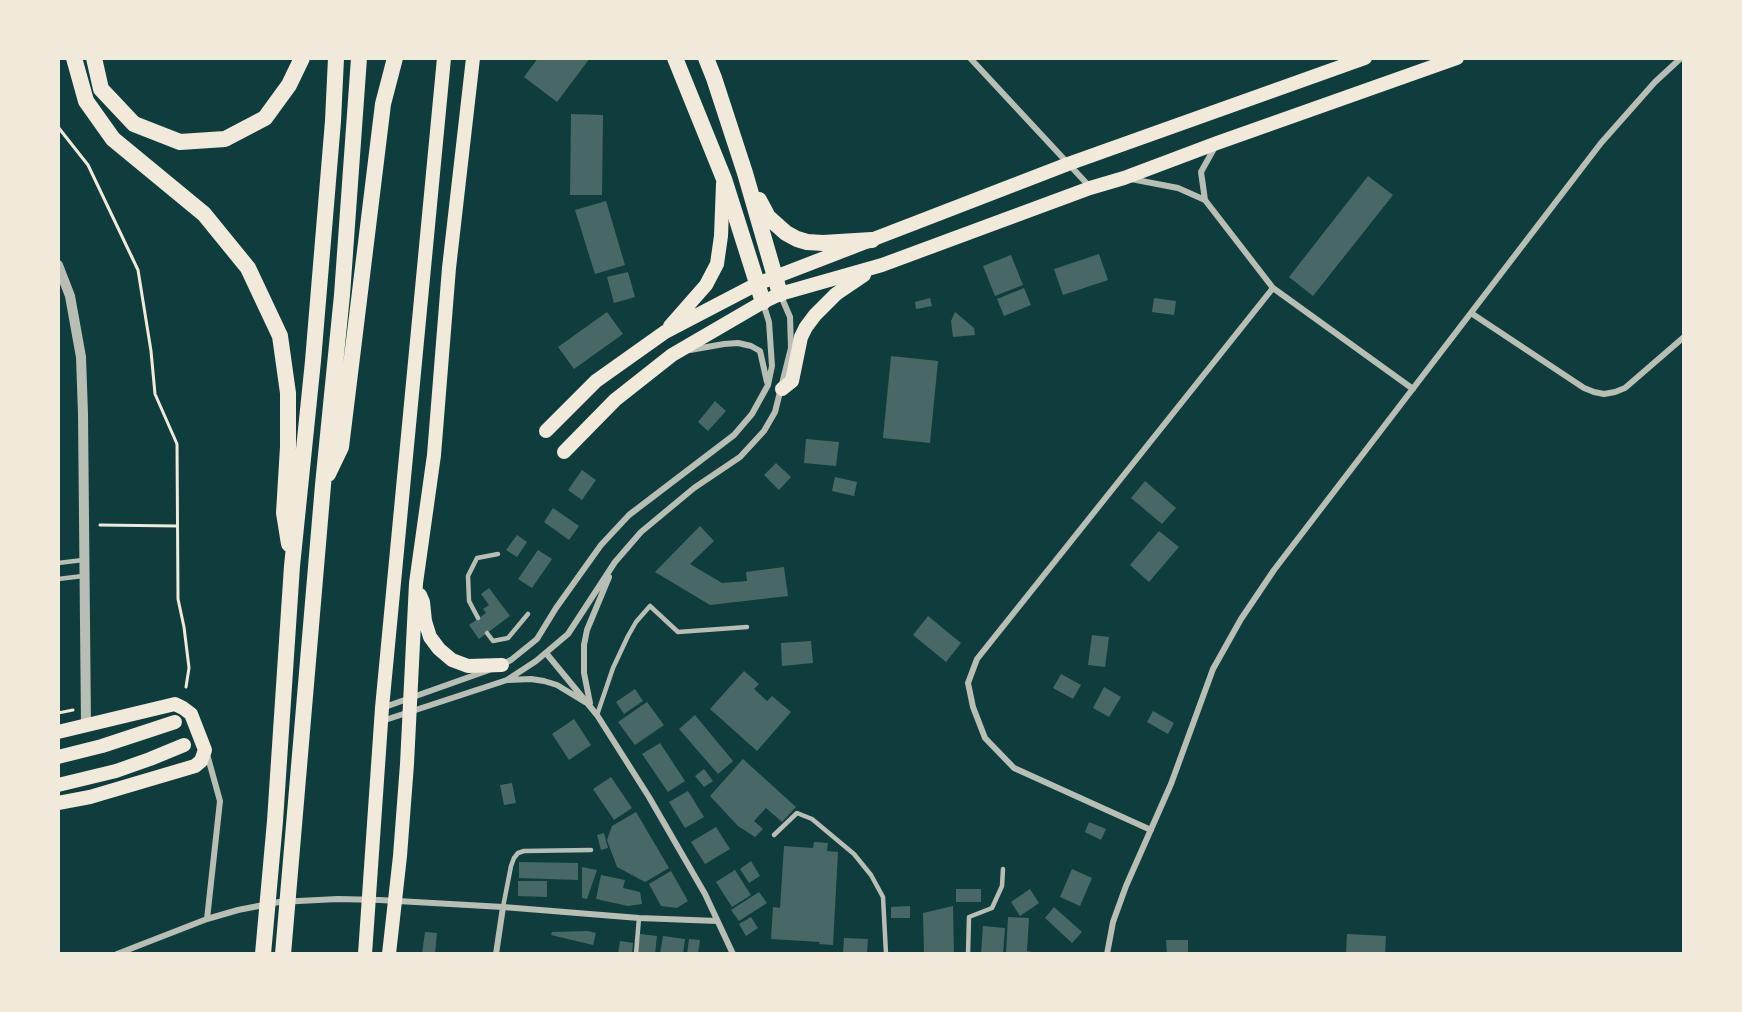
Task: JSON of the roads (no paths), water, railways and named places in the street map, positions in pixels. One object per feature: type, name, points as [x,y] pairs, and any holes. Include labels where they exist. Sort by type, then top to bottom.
[{"type":"highway","points":[[74,58],[86,101],[113,139],[204,214],[248,268],[280,336],[288,393],[284,513],[292,566]]},
{"type":"highway","points":[[94,58],[101,88],[134,124],[180,142],[225,140],[265,118],[289,85],[302,58]]},
{"type":"highway","points":[[263,954],[275,822],[292,566],[313,361],[336,58]]},
{"type":"highway","points":[[283,954],[323,486],[342,295],[359,58]]},
{"type":"highway","points":[[323,486],[341,447],[383,104],[395,58]]},
{"type":"highway","points":[[706,58],[745,173],[780,294]]},
{"type":"highway","points":[[675,59],[723,179],[763,302]]},
{"type":"highway","points":[[745,173],[768,217],[786,233],[797,239],[823,243],[872,240]]},
{"type":"main road","points":[[546,430],[596,381],[665,332],[757,284],[1068,164],[1365,58]]},
{"type":"main road","points":[[564,452],[615,400],[672,355],[780,294],[882,265],[1090,188],[1124,178],[1457,58]]},
{"type":"main road","points":[[365,954],[382,714],[443,60]]},
{"type":"main road","points":[[389,954],[400,856],[416,583],[434,456],[449,268],[473,62]]},
{"type":"main road","points":[[665,332],[706,285],[717,264],[721,236],[723,179]]},
{"type":"main road","points":[[782,389],[792,381],[801,337],[815,315],[836,294],[882,265]]},
{"type":"main road","points":[[416,583],[423,602],[424,621],[430,637],[439,649],[452,660],[468,666],[502,665]]},
{"type":"main road","points":[[58,732],[175,704],[191,714],[205,750],[201,761],[195,766],[90,797],[58,802]]},
{"type":"main road","points":[[58,757],[102,746],[175,722]]},
{"type":"main road","points":[[58,785],[116,771],[184,746]]},
{"type":"street","points":[[970,58],[1090,188]]},
{"type":"street","points":[[1107,954],[1116,913],[1126,886],[1175,774],[1213,669],[1241,620],[1274,570],[1601,143],[1655,82],[1681,58]]},
{"type":"street","points":[[1217,143],[1202,172],[1206,200],[1273,288],[1413,389]]},
{"type":"street","points":[[1124,178],[1178,188],[1206,200]]},
{"type":"street","points":[[58,265],[70,296],[81,357],[86,727]]},
{"type":"street","points":[[1151,830],[1014,768],[984,738],[973,707],[968,683],[977,659],[1273,288]]},
{"type":"street","points":[[507,680],[546,653],[568,634],[615,562],[640,532],[694,488],[740,457],[764,431],[775,412],[790,348],[790,317],[780,294]]},
{"type":"street","points":[[382,714],[410,705],[511,660],[537,639],[601,545],[629,515],[734,435],[752,414],[768,385],[772,366],[769,322],[763,302]]},
{"type":"street","points":[[1471,313],[1584,388],[1604,394],[1625,388],[1683,337]]},
{"type":"street","points":[[672,355],[703,346],[738,344],[751,346],[760,351],[768,385]]},
{"type":"street","points":[[590,706],[584,673],[584,645],[587,630],[615,562]]},
{"type":"street","points":[[546,653],[597,715],[649,797],[699,884],[733,954]]},
{"type":"street","points":[[382,714],[507,680],[531,679],[557,685],[590,706]]},
{"type":"street","points":[[205,750],[220,801],[207,919]]},
{"type":"street","points":[[117,954],[207,919],[279,902],[338,899],[380,900],[639,918],[717,921]]},
{"type":"street","points":[[496,954],[503,907]]},
{"type":"lane","points":[[478,618],[469,601],[468,576],[477,558],[498,554]]},
{"type":"lane","points":[[58,563],[83,560]]},
{"type":"lane","points":[[58,579],[84,576]]},
{"type":"lane","points":[[597,715],[624,643],[636,622],[650,606],[678,632],[747,627]]},
{"type":"lane","points":[[487,633],[493,641],[508,638],[528,614]]},
{"type":"lane","points":[[774,835],[796,813],[812,819],[854,854],[871,875],[883,897],[886,954]]},
{"type":"lane","points":[[503,907],[511,866],[518,853],[591,850]]},
{"type":"lane","points":[[968,954],[969,917],[992,908],[1002,886],[1003,869]]},
{"type":"lane","points":[[636,954],[639,918]]}]
